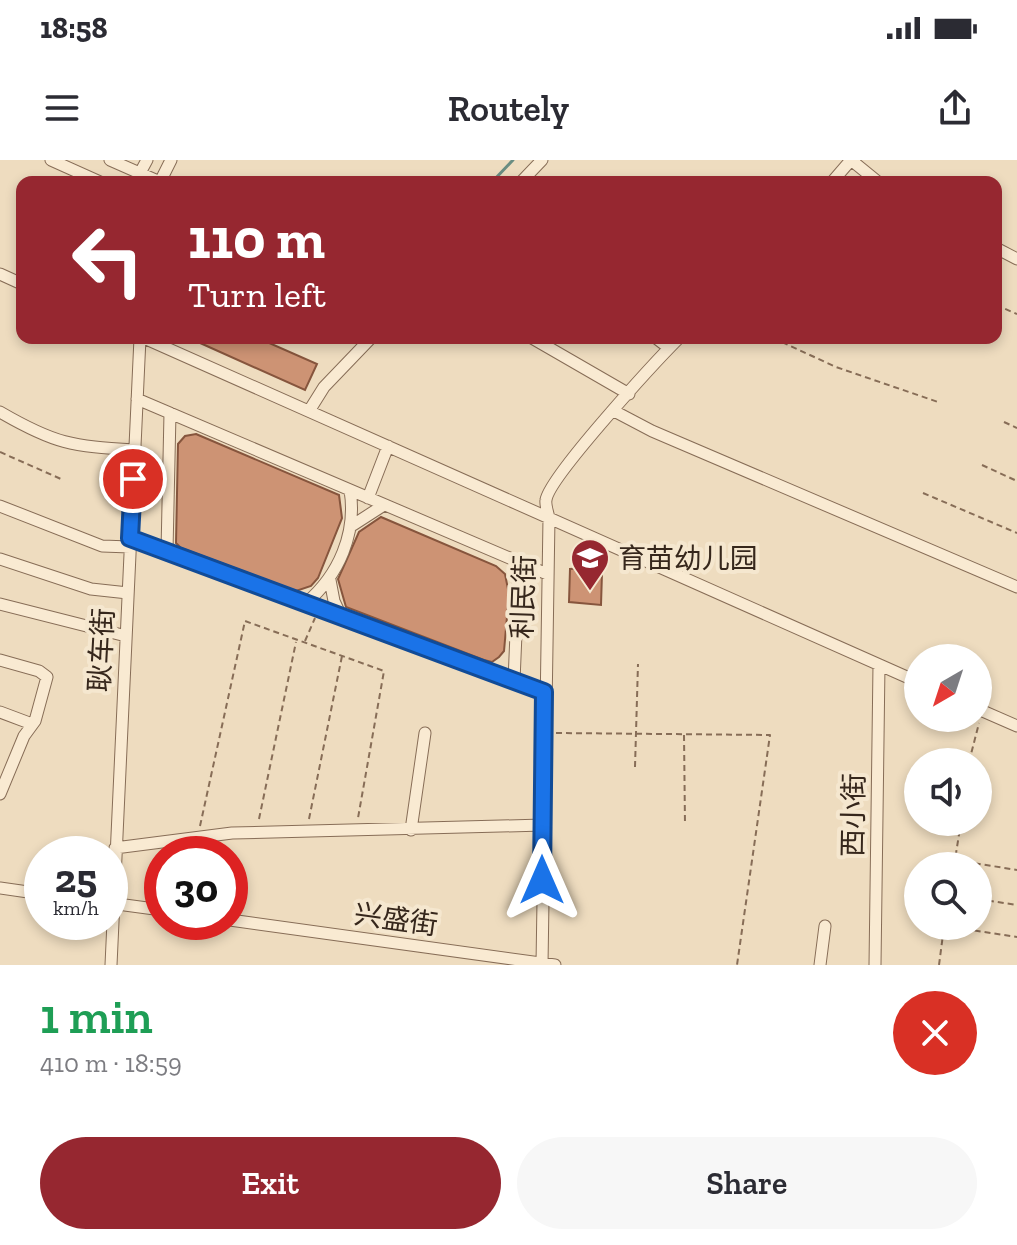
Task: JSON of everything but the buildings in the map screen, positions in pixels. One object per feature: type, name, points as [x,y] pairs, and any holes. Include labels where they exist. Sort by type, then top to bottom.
[{"type":"street","points":[[51,160],[87,176]]},
{"type":"street","points":[[110,160],[147,176]]},
{"type":"street","points":[[140,173],[147,160]]},
{"type":"street","points":[[837,176],[851,160],[871,176]]},
{"type":"street","name":"耿车街","points":[[116,836],[142,344]]},
{"type":"street","points":[[156,344],[904,676]]},
{"type":"street","points":[[309,411],[324,387],[365,344]]},
{"type":"street","points":[[542,344],[629,394]]},
{"type":"street","points":[[664,344],[669,348]]},
{"type":"street","name":"利民街","points":[[542,964],[543,733],[549,518],[545,500],[554,481],[673,344]]},
{"type":"street","points":[[137,399],[547,574]]},
{"type":"street","points":[[614,411],[652,431],[1017,587]]},
{"type":"street","points":[[0,412],[47,438],[74,446],[135,450]]},
{"type":"street","points":[[167,551],[170,413]]},
{"type":"street","points":[[368,498],[388,446]]},
{"type":"street","points":[[306,603],[330,580],[353,525],[350,490]]},
{"type":"street","points":[[353,525],[384,505]]},
{"type":"street","points":[[0,506],[102,546],[130,542],[167,551],[544,692]]},
{"type":"street","points":[[0,559],[91,589],[128,593]]},
{"type":"street","points":[[514,681],[519,562]]},
{"type":"street","points":[[330,580],[341,616]]},
{"type":"street","points":[[0,604],[126,636]]},
{"type":"street","points":[[0,660],[39,671],[47,677],[35,721],[0,794]]},
{"type":"street","name":"西小街","points":[[875,965],[879,665]]},
{"type":"street","points":[[0,712],[32,724]]},
{"type":"street","points":[[992,715],[1017,726]]},
{"type":"street","points":[[411,830],[425,733]]},
{"type":"street","points":[[209,836],[257,832],[543,825]]},
{"type":"street","points":[[0,888],[24,891]]},
{"type":"street","name":"兴盛街","points":[[248,923],[555,965]]},
{"type":"street","points":[[820,965],[825,926]]},
{"type":"street","name":"耿车街","points":[[111,940],[111,965]]},
{"type":"path","points":[[786,344],[836,367],[938,402]]},
{"type":"path","points":[[1004,422],[1017,428]]},
{"type":"path","points":[[0,452],[61,479]]},
{"type":"path","points":[[982,465],[1017,481]]},
{"type":"path","points":[[923,493],[1017,533]]},
{"type":"path","points":[[304,642],[319,608]]},
{"type":"path","points":[[197,836],[245,621],[384,671],[356,831]]},
{"type":"path","points":[[257,832],[297,640]]},
{"type":"path","points":[[306,832],[342,656]]},
{"type":"path","points":[[635,767],[638,664]]},
{"type":"path","points":[[543,733],[770,735],[737,965]]},
{"type":"path","points":[[684,734],[685,825]]},
{"type":"path","points":[[992,866],[1017,870]]},
{"type":"path","points":[[992,901],[1017,905]]},
{"type":"path","points":[[992,933],[1017,937]]},
{"type":"path","points":[[939,965],[943,940]]},
{"type":"waterway","points":[[498,176],[513,160]]},
{"type":"place","name":"育苗幼儿园","points":[[590,592]]},
{"type":"route","points":[[133,479],[130,538],[544,692],[542,880]]}]
